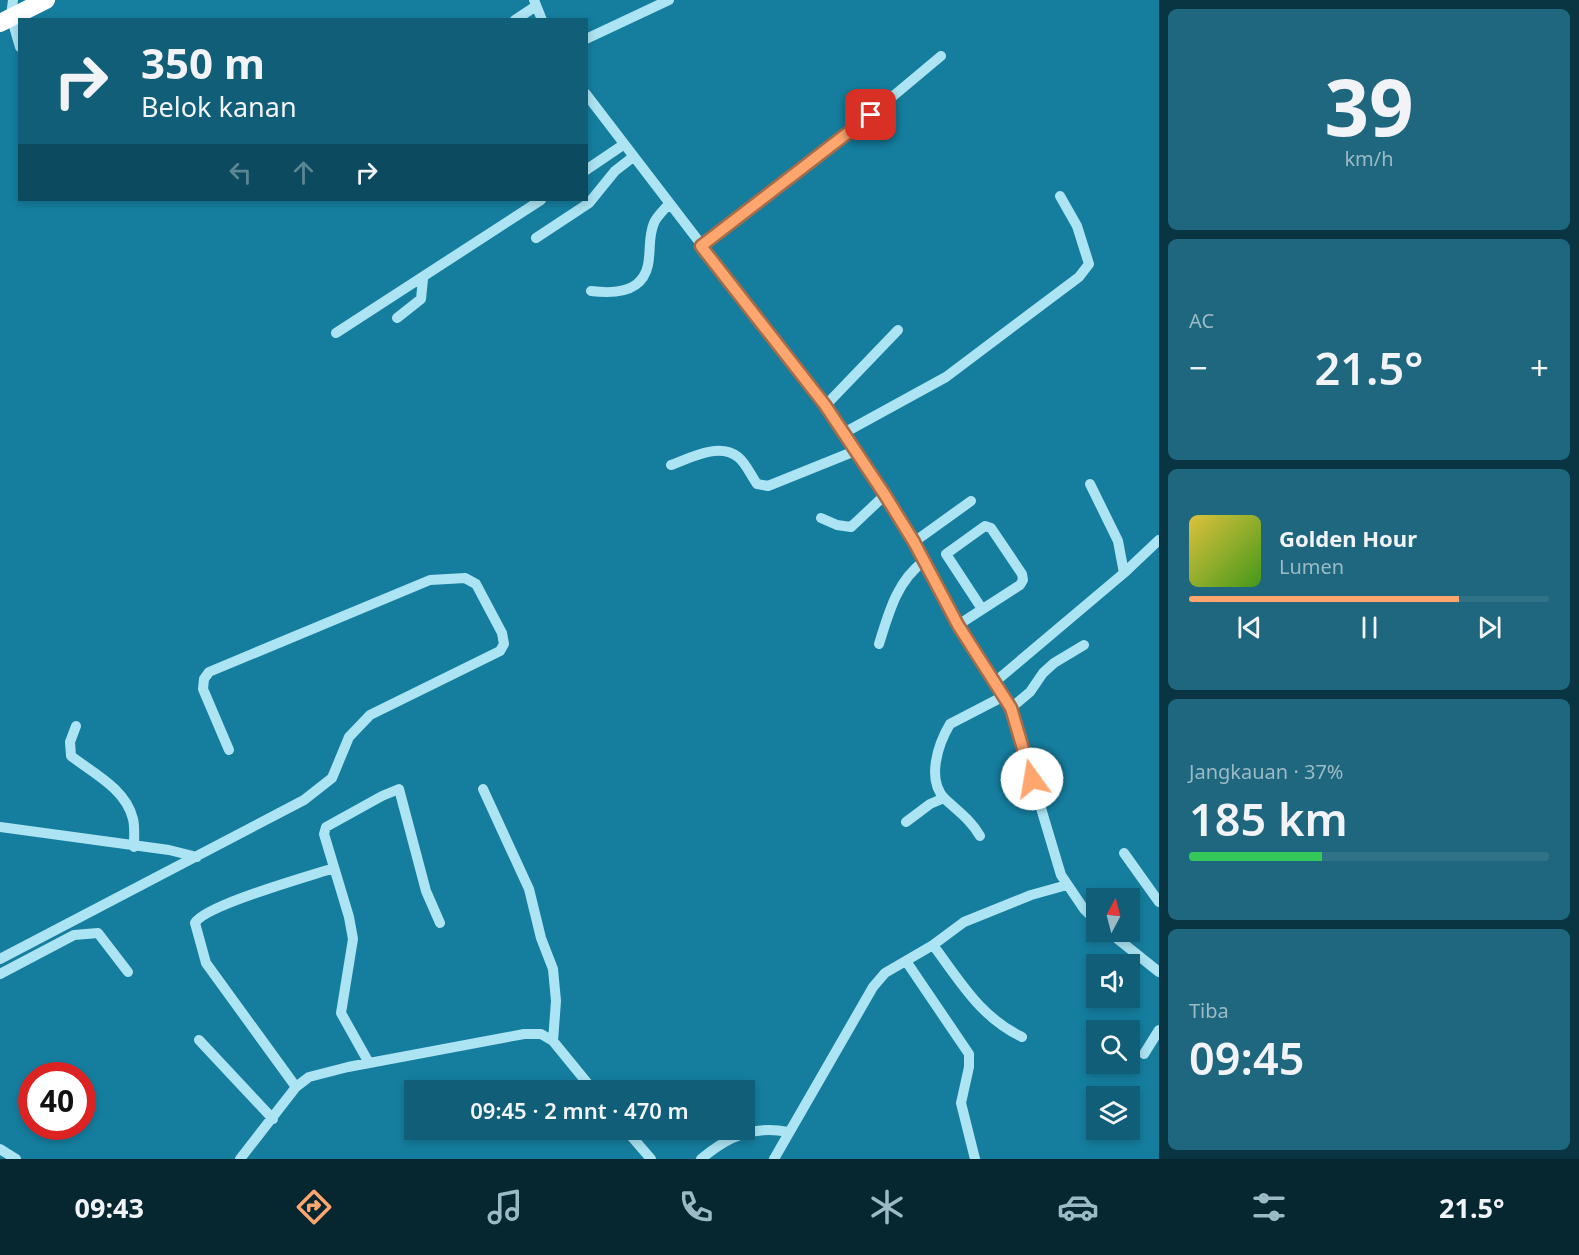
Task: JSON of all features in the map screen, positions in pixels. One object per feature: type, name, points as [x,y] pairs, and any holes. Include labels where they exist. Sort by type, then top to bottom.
[{"type":"highway","points":[[8,13],[46,0]]},
{"type":"street","points":[[588,38],[669,0]]},
{"type":"street","points":[[517,18],[535,3],[541,18]]},
{"type":"street","points":[[8,13],[18,41]]},
{"type":"street","points":[[701,246],[855,128],[941,56]]},
{"type":"street","points":[[588,97],[825,405],[914,542],[958,625],[996,681],[1011,708],[1058,864],[1067,885],[1086,911]]},
{"type":"street","points":[[588,169],[623,145]]},
{"type":"street","points":[[537,238],[589,203],[615,171],[633,157]]},
{"type":"street","points":[[842,434],[946,377],[1079,277],[1089,264],[1087,253],[1060,195]]},
{"type":"street","points":[[336,333],[423,279],[540,201]]},
{"type":"street","points":[[591,291],[611,294],[625,291],[639,282],[649,263],[649,241],[655,221],[669,204]]},
{"type":"street","points":[[397,318],[421,299],[423,279]]},
{"type":"street","points":[[825,405],[898,330]]},
{"type":"street","points":[[670,465],[704,453],[724,451],[738,457],[757,484],[768,486],[855,451]]},
{"type":"street","points":[[1090,484],[1118,541],[1125,573]]},
{"type":"street","points":[[821,518],[837,525],[851,527],[885,495]]},
{"type":"street","points":[[914,542],[971,501]]},
{"type":"street","points":[[958,625],[982,609],[1023,580],[1022,574],[991,528],[985,526],[946,554],[982,609]]},
{"type":"street","points":[[996,681],[1125,573],[1159,540]]},
{"type":"street","points":[[879,644],[899,590],[909,572],[924,561]]},
{"type":"street","points":[[0,959],[304,800],[332,778],[349,737],[370,715],[500,651],[504,644],[502,633],[476,584],[465,578],[430,580],[209,672],[204,679],[203,689],[229,750]]},
{"type":"street","points":[[1011,708],[1030,692],[1043,673],[1054,663],[1084,645]]},
{"type":"street","points":[[980,837],[966,817],[944,798],[934,778],[938,753],[950,724],[1004,696]]},
{"type":"street","points":[[76,726],[70,742],[71,756],[113,787],[126,802],[133,819],[134,847]]},
{"type":"street","points":[[369,1063],[341,1013],[353,939],[349,917],[324,834],[326,827],[389,792],[399,789],[426,891],[440,923]]},
{"type":"street","points":[[483,789],[530,889],[541,938],[553,969],[556,1001],[553,1041]]},
{"type":"street","points":[[906,822],[930,804],[944,798]]},
{"type":"street","points":[[0,827],[169,850],[197,857]]},
{"type":"street","points":[[1124,853],[1159,902]]},
{"type":"street","points":[[296,1087],[206,963],[195,923],[208,914],[260,890],[334,868]]},
{"type":"street","points":[[774,1159],[873,987],[885,973],[933,945],[964,922],[1031,895],[1067,885]]},
{"type":"street","points":[[0,974],[74,934],[87,932],[98,933],[128,972]]},
{"type":"street","points":[[1122,942],[1159,972]]},
{"type":"street","points":[[933,945],[985,1014],[1004,1028],[1022,1037]]},
{"type":"street","points":[[906,961],[969,1054],[969,1067],[961,1103],[975,1159]]},
{"type":"street","points":[[1144,1054],[1159,1030]]},
{"type":"street","points":[[240,1159],[296,1087],[309,1077],[369,1063],[524,1034],[541,1034],[553,1041],[585,1080]]},
{"type":"street","points":[[199,1040],[273,1119]]},
{"type":"street","points":[[701,1159],[738,1133],[771,1129],[788,1132]]},
{"type":"street","points":[[635,1140],[651,1159]]},
{"type":"street","points":[[0,1149],[16,1159]]},
{"type":"route","points":[[871,115],[701,246],[825,405],[842,434],[885,495],[914,542],[958,625],[996,681],[1011,708],[1032,779]]}]
